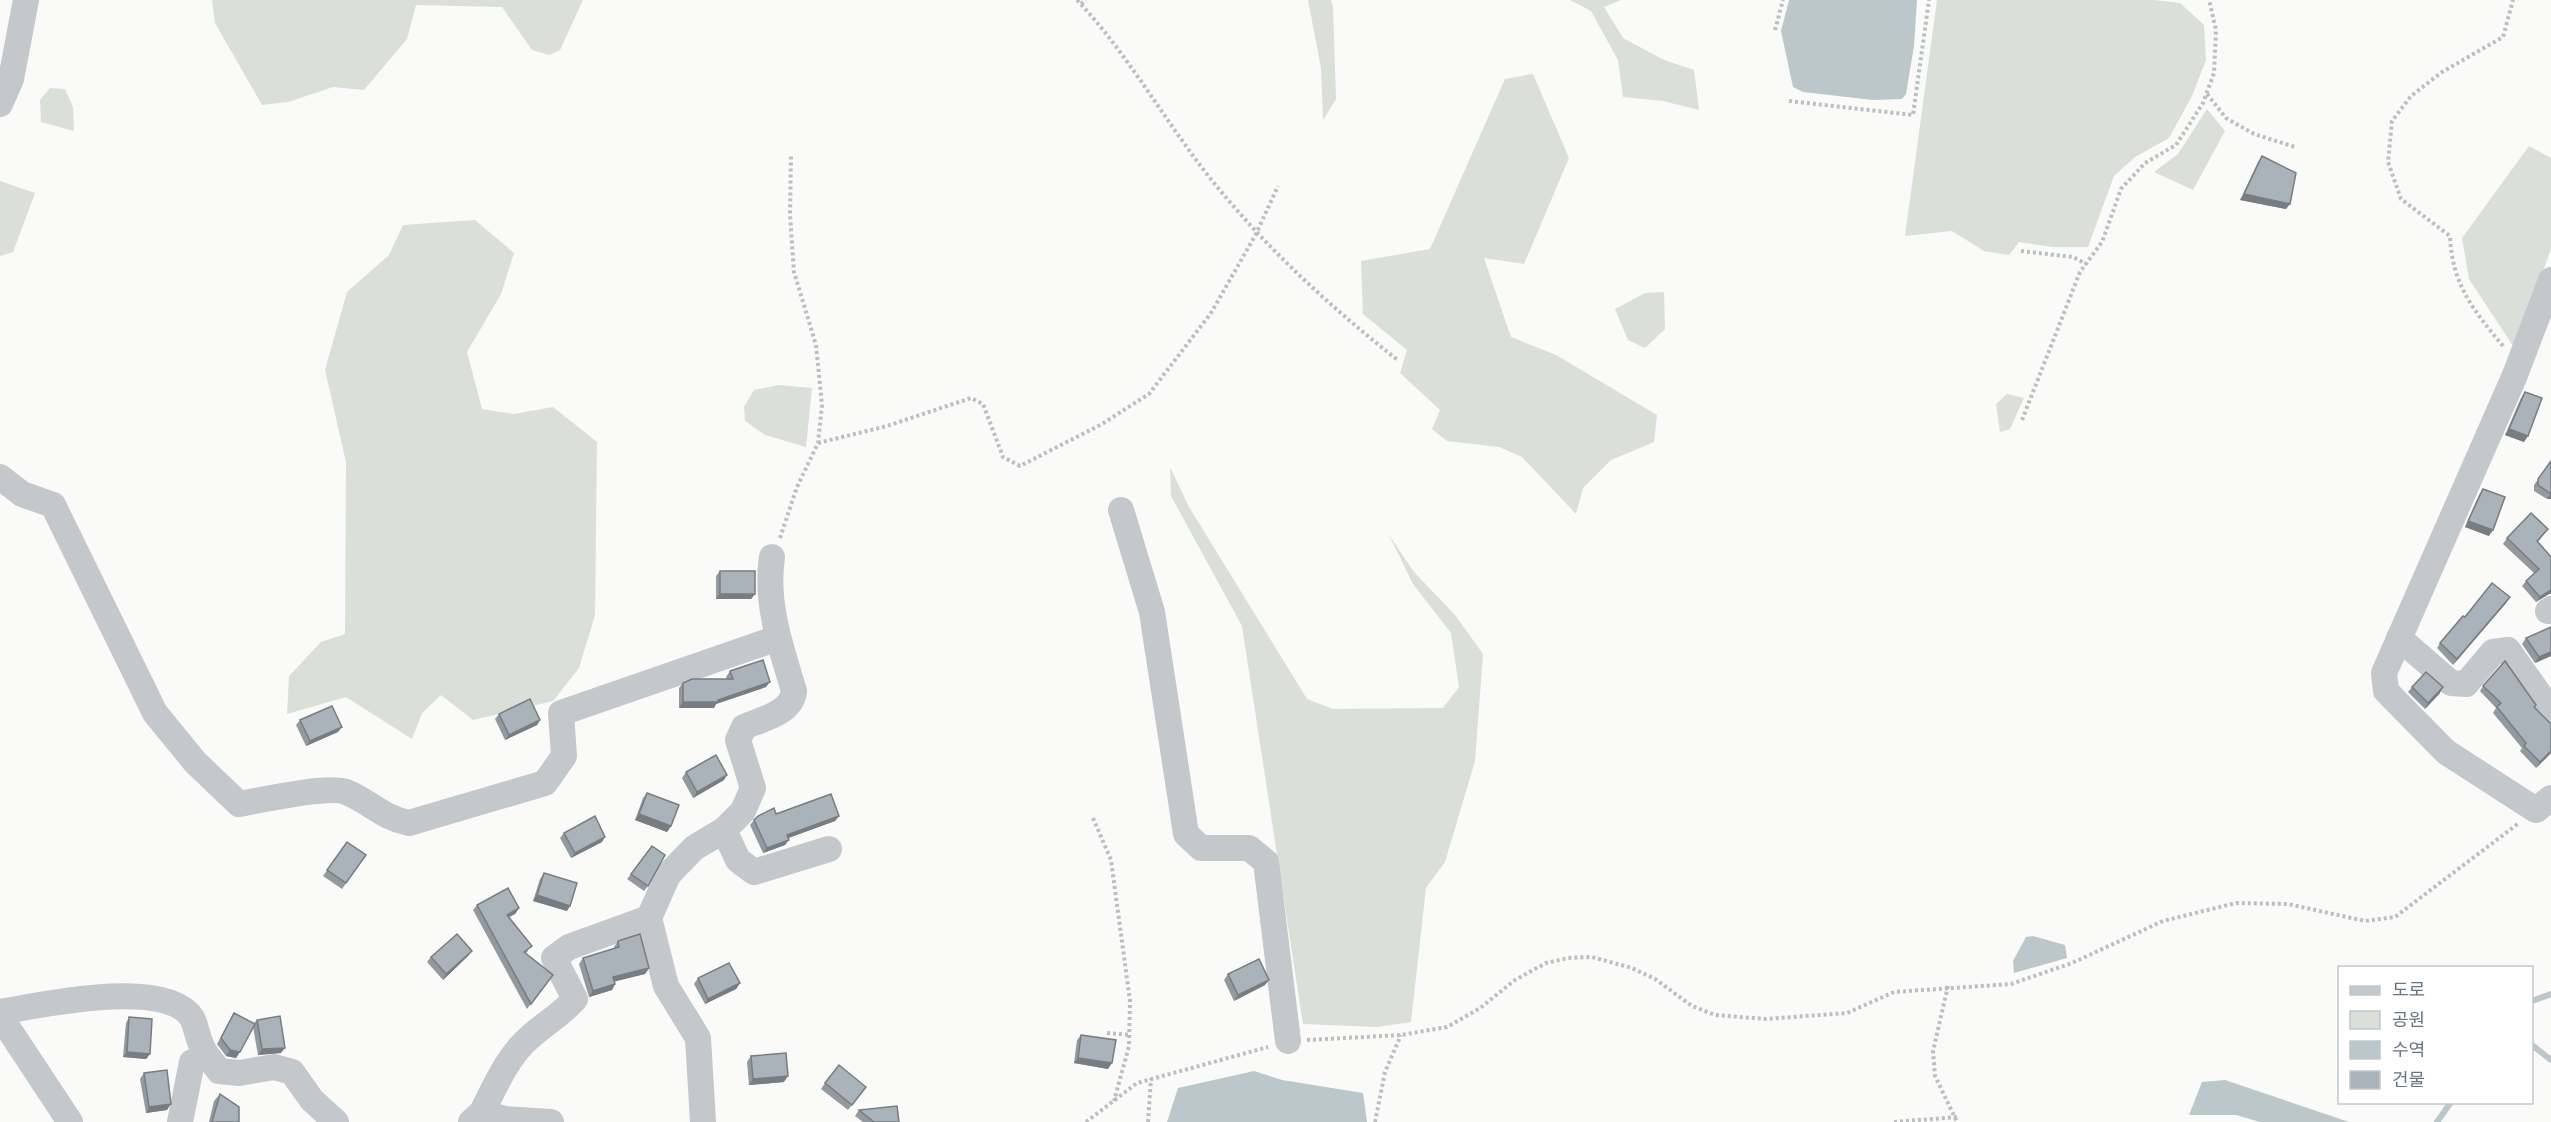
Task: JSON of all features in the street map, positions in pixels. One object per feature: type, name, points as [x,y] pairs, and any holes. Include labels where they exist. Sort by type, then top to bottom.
[{"type":"street","points":[[0,104],[11,79],[26,0]]},
{"type":"street","points":[[2543,804],[2446,752],[2386,691],[2384,673],[2519,364],[2551,280]]},
{"type":"street","points":[[0,477],[22,494],[53,505],[154,713],[195,762],[239,804],[312,792],[345,791],[389,818],[409,823],[545,783],[564,756],[561,713],[778,638]]},
{"type":"street","points":[[1121,510],[1152,612],[1186,834],[1201,848],[1249,848],[1266,862],[1288,1041]]},
{"type":"street","points":[[703,1122],[698,1038],[666,986],[649,918],[668,875],[694,848],[724,830],[743,811],[753,788],[738,740],[744,727],[786,708],[794,701],[794,692],[778,638],[769,581],[772,557]]},
{"type":"street","points":[[2398,638],[2451,683],[2466,684],[2493,652],[2508,650],[2551,711]]},
{"type":"street","points":[[724,830],[738,860],[754,872],[829,849]]},
{"type":"street","points":[[551,1122],[476,1117],[509,1061],[527,1039],[564,1012],[575,999],[554,958],[569,947],[649,918]]},
{"type":"street","points":[[70,1122],[0,1014],[83,998],[145,996],[179,1007],[192,1017],[202,1047],[219,1071],[239,1073],[274,1067],[292,1072],[312,1100],[336,1122]]},
{"type":"street","points":[[180,1122],[192,1062]]},
{"type":"path","points":[[1077,0],[1100,25],[1209,177],[1256,234],[1369,338],[1399,361]]},
{"type":"path","points":[[1081,4],[1086,0]]},
{"type":"path","points":[[1774,30],[1783,0]]},
{"type":"path","points":[[1789,101],[1913,115],[1929,0]]},
{"type":"path","points":[[2022,420],[2080,272],[2102,242],[2121,189],[2145,163],[2176,145],[2207,93],[2214,73],[2216,30],[2209,0]]},
{"type":"path","points":[[2513,0],[2503,37],[2442,72],[2411,96],[2392,121],[2388,162],[2401,199],[2413,211],[2450,236],[2451,262],[2462,292],[2519,364]]},
{"type":"path","points":[[2207,93],[2226,118],[2254,134],[2295,147]]},
{"type":"path","points":[[772,557],[797,487],[818,443],[822,405],[816,345],[794,272],[790,215],[791,154]]},
{"type":"path","points":[[818,443],[887,426],[971,398],[982,404],[1003,457],[1020,466],[1102,424],[1149,394],[1211,313],[1256,234],[1278,186]]},
{"type":"path","points":[[2021,251],[2073,257],[2086,264]]},
{"type":"path","points":[[1086,1122],[1137,1083],[1288,1041],[1401,1035],[1448,1027],[1480,1008],[1515,980],[1546,963],[1568,958],[1592,957],[1632,968],[1654,979],[1692,1006],[1715,1015],[1756,1018],[1848,1013],[1894,992],[1948,986],[2011,984],[2072,963],[2163,921],[2236,903],[2288,904],[2365,921],[2395,917],[2543,804]]},
{"type":"path","points":[[1093,818],[1111,860],[1130,1001],[1130,1046],[1114,1102]]},
{"type":"path","points":[[1894,1122],[1957,1120],[1935,1076],[1933,1050],[1948,986]]},
{"type":"path","points":[[1107,1033],[1130,1035]]},
{"type":"path","points":[[1375,1122],[1385,1072],[1401,1035]]},
{"type":"path","points":[[1148,1122],[1151,1079]]},
{"type":"green space","points":[[212,0],[583,0],[560,50],[549,55],[532,50],[502,7],[416,5],[407,39],[364,90],[333,87],[288,102],[262,105],[215,23]]},
{"type":"green space","points":[[1308,0],[1331,0],[1333,7],[1336,99],[1323,120],[1321,68]]},
{"type":"green space","points":[[1570,0],[1621,0],[1604,7],[1623,38],[1664,60],[1694,70],[1699,110],[1663,101],[1623,97],[1618,60],[1591,11]]},
{"type":"green space","points":[[1937,0],[2153,0],[2180,3],[2204,25],[2206,60],[2192,96],[2169,138],[2135,157],[2114,176],[2088,247],[2052,247],[2019,242],[2009,255],[1984,251],[1952,231],[1905,236]]},
{"type":"green space","points":[[1533,74],[1569,158],[1524,264],[1484,258],[1511,337],[1556,355],[1657,415],[1654,442],[1611,460],[1583,488],[1576,514],[1522,457],[1499,447],[1447,441],[1432,429],[1440,410],[1400,373],[1407,350],[1363,314],[1361,261],[1430,249],[1505,79]]},
{"type":"green space","points":[[50,88],[65,89],[73,107],[74,131],[41,122],[40,100]]},
{"type":"green space","points":[[2207,109],[2225,131],[2193,190],[2154,172],[2178,154]]},
{"type":"green space","points":[[2529,146],[2551,158],[2551,249],[2515,349],[2469,279],[2462,238]]},
{"type":"green space","points":[[0,181],[35,193],[13,252],[0,256]]},
{"type":"green space","points":[[475,220],[514,253],[501,294],[467,352],[482,409],[514,414],[553,407],[597,442],[595,615],[579,668],[553,701],[473,720],[441,695],[422,713],[412,739],[346,697],[287,714],[289,676],[321,642],[345,634],[346,462],[325,370],[347,292],[389,255],[403,225]]},
{"type":"green space","points":[[1664,292],[1665,329],[1645,348],[1628,340],[1615,309],[1645,293]]},
{"type":"green space","points":[[779,385],[812,388],[806,447],[765,435],[745,421],[744,407],[754,390]]},
{"type":"green space","points":[[2007,394],[2024,398],[2010,429],[2000,432],[1996,404]]},
{"type":"green space","points":[[1170,467],[1189,507],[1307,699],[1333,709],[1443,708],[1459,687],[1451,633],[1413,584],[1389,535],[1414,572],[1455,615],[1483,654],[1475,761],[1445,862],[1426,888],[1411,1022],[1377,1027],[1303,1024],[1242,626],[1171,496]]},
{"type":"water","points":[[1789,0],[1917,0],[1914,46],[1906,94],[1902,99],[1873,100],[1803,92],[1793,87],[1781,31]]},
{"type":"water","points":[[2033,936],[2065,945],[2067,958],[2014,973],[2013,961],[2026,937]]},
{"type":"water","points":[[1254,1071],[1282,1080],[1363,1093],[1367,1122],[1167,1122],[1178,1088]]},
{"type":"water","points":[[2225,1080],[2349,1122],[2260,1122],[2236,1115],[2189,1115],[2202,1082]]},
{"type":"building","points":[[2262,156],[2296,173],[2290,204],[2244,194]]},
{"type":"building","points":[[2525,392],[2542,398],[2528,436],[2509,429]]},
{"type":"building","points":[[2551,461],[2551,494],[2538,485],[2538,479]]},
{"type":"building","points":[[2483,489],[2505,497],[2493,530],[2468,521]]},
{"type":"building","points":[[2531,513],[2548,529],[2537,541],[2551,557],[2551,590],[2540,597],[2526,581],[2539,569],[2507,538]]},
{"type":"building","points":[[720,571],[755,571],[755,594],[720,594]]},
{"type":"building","points":[[2492,583],[2510,597],[2457,659],[2440,643],[2463,616],[2465,617]]},
{"type":"building","points":[[2551,627],[2551,652],[2539,657],[2526,638]]},
{"type":"building","points":[[763,660],[770,682],[718,700],[718,702],[683,702],[683,683],[692,679],[733,679],[730,671]]},
{"type":"building","points":[[2505,661],[2536,705],[2534,707],[2551,724],[2551,751],[2540,762],[2524,746],[2526,743],[2497,707],[2501,703],[2483,686]]},
{"type":"building","points":[[2426,672],[2443,687],[2428,703],[2412,687]]},
{"type":"building","points":[[530,699],[540,720],[509,735],[499,714]]},
{"type":"building","points":[[332,706],[342,727],[310,741],[300,720]]},
{"type":"building","points":[[716,755],[727,775],[697,792],[686,772]]},
{"type":"building","points":[[647,793],[679,805],[671,826],[639,814]]},
{"type":"building","points":[[831,794],[839,816],[787,835],[789,840],[767,848],[754,820],[758,816],[774,808],[776,814]]},
{"type":"building","points":[[595,816],[605,837],[575,853],[564,833]]},
{"type":"building","points":[[347,842],[366,855],[346,883],[327,870]]},
{"type":"building","points":[[652,846],[665,855],[648,886],[631,874]]},
{"type":"building","points":[[544,873],[577,883],[570,906],[537,895]]},
{"type":"building","points":[[508,888],[519,908],[507,915],[532,946],[524,952],[553,975],[531,1004],[477,905]]},
{"type":"building","points":[[457,934],[472,951],[446,974],[431,957]]},
{"type":"building","points":[[640,934],[649,968],[613,977],[615,984],[593,991],[583,958],[619,947],[618,941]]},
{"type":"building","points":[[1259,959],[1269,980],[1238,995],[1228,974]]},
{"type":"building","points":[[729,963],[740,983],[708,999],[698,978]]},
{"type":"building","points":[[234,1013],[255,1024],[240,1052],[230,1050],[221,1038]]},
{"type":"building","points":[[280,1016],[285,1048],[262,1049],[257,1020]]},
{"type":"building","points":[[129,1017],[152,1019],[150,1054],[127,1052]]},
{"type":"building","points":[[1081,1035],[1116,1040],[1112,1063],[1078,1058]]},
{"type":"building","points":[[786,1053],[788,1076],[753,1079],[751,1056]]},
{"type":"building","points":[[839,1065],[866,1087],[852,1105],[825,1083]]},
{"type":"building","points":[[167,1070],[171,1104],[149,1107],[144,1073]]},
{"type":"building","points":[[220,1094],[239,1107],[239,1122],[212,1122]]},
{"type":"building","points":[[897,1106],[899,1122],[874,1122],[859,1110]]},
{"type":"waterway","points":[[2533,1001],[2551,994]]},
{"type":"waterway","points":[[2533,1046],[2551,1060]]},
{"type":"waterway","points":[[2437,1122],[2450,1104]]}]
